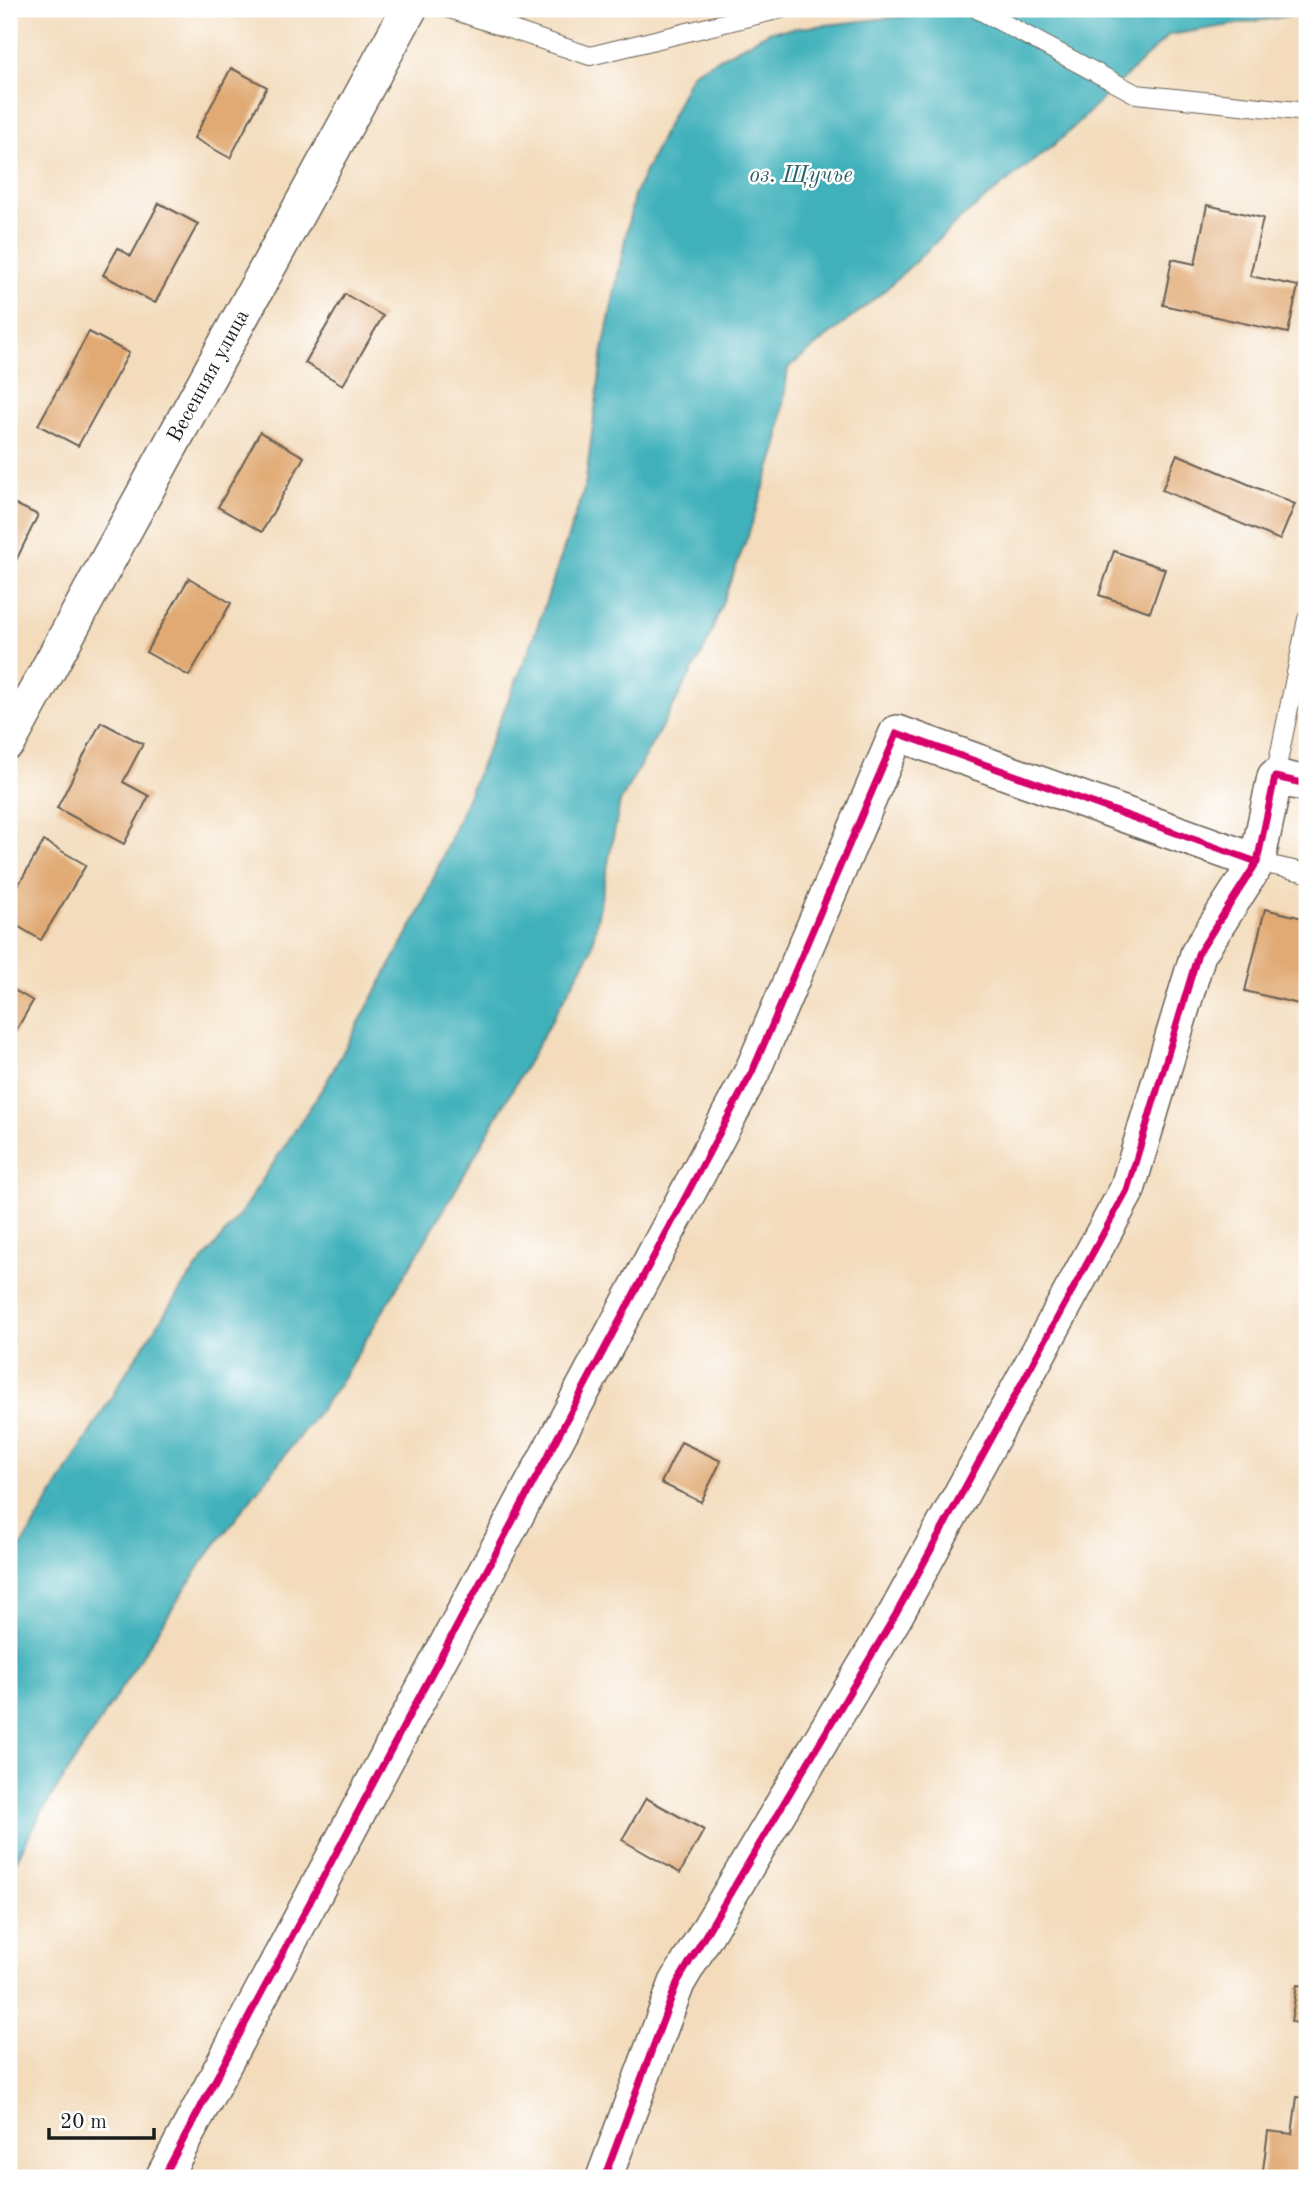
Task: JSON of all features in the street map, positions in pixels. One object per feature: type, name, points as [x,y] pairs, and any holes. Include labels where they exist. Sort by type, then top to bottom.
[{"type":"street","name":"Весенняя улица","points":[[9,741],[409,9]]},
{"type":"street","points":[[163,2178],[752,1072],[897,733],[1257,862]]},
{"type":"street","points":[[604,2178],[677,1983],[896,1614],[1127,1190],[1198,954],[1257,862],[1291,780]]},
{"type":"lane","points":[[450,9],[590,56],[781,9]]},
{"type":"lane","points":[[977,9],[1136,94],[1307,112]]},
{"type":"lane","points":[[1291,780],[1307,619]]},
{"type":"lane","points":[[1257,862],[1307,873]]},
{"type":"water","name":"оз. Щучье","points":[[936,9],[1307,9],[1307,13],[1169,35],[1061,139],[960,219],[883,292],[788,368],[777,448],[706,646],[620,802],[591,951],[452,1196],[338,1386],[203,1561],[41,1813],[9,1874],[9,1567],[127,1371],[185,1283],[238,1217],[326,1083],[418,915],[529,651],[585,487],[603,350],[634,195],[692,73],[771,31],[926,14]]},
{"type":"building","points":[[231,68],[267,87],[230,158],[194,138]]},
{"type":"building","points":[[159,203],[198,224],[155,303],[103,275],[118,248],[131,256]]},
{"type":"building","points":[[1207,205],[1263,218],[1250,276],[1298,286],[1288,333],[1163,305],[1172,259],[1195,264]]},
{"type":"building","points":[[345,294],[383,316],[343,385],[305,363]]},
{"type":"building","points":[[89,332],[129,353],[78,446],[38,425]]},
{"type":"building","points":[[260,432],[304,457],[262,532],[218,507]]},
{"type":"building","points":[[1177,454],[1295,504],[1280,540],[1162,490]]},
{"type":"building","points":[[9,501],[38,515],[9,575]]},
{"type":"building","points":[[1114,551],[1165,569],[1150,612],[1099,595]]},
{"type":"building","points":[[189,578],[231,603],[189,676],[146,652]]},
{"type":"building","points":[[101,722],[143,744],[123,782],[149,796],[124,844],[57,808]]},
{"type":"building","points":[[44,841],[86,865],[41,940],[9,921],[9,901]]},
{"type":"building","points":[[1265,909],[1307,919],[1307,1006],[1245,991]]},
{"type":"building","points":[[9,987],[33,1001],[9,1043]]},
{"type":"building","points":[[681,1442],[721,1461],[701,1502],[661,1483]]},
{"type":"building","points":[[646,1798],[704,1830],[680,1873],[622,1840]]},
{"type":"building","points":[[1297,1985],[1307,1986],[1307,2024],[1291,2022]]},
{"type":"building","points":[[1297,2097],[1307,2098],[1307,2178],[1262,2178],[1268,2131],[1292,2134]]},
{"type":"cycle path","points":[[163,2178],[752,1072],[897,733],[1257,862],[1275,777],[1307,784]]},
{"type":"cycle path","points":[[604,2178],[677,1983],[896,1614],[1127,1190],[1198,954],[1257,862]]}]
